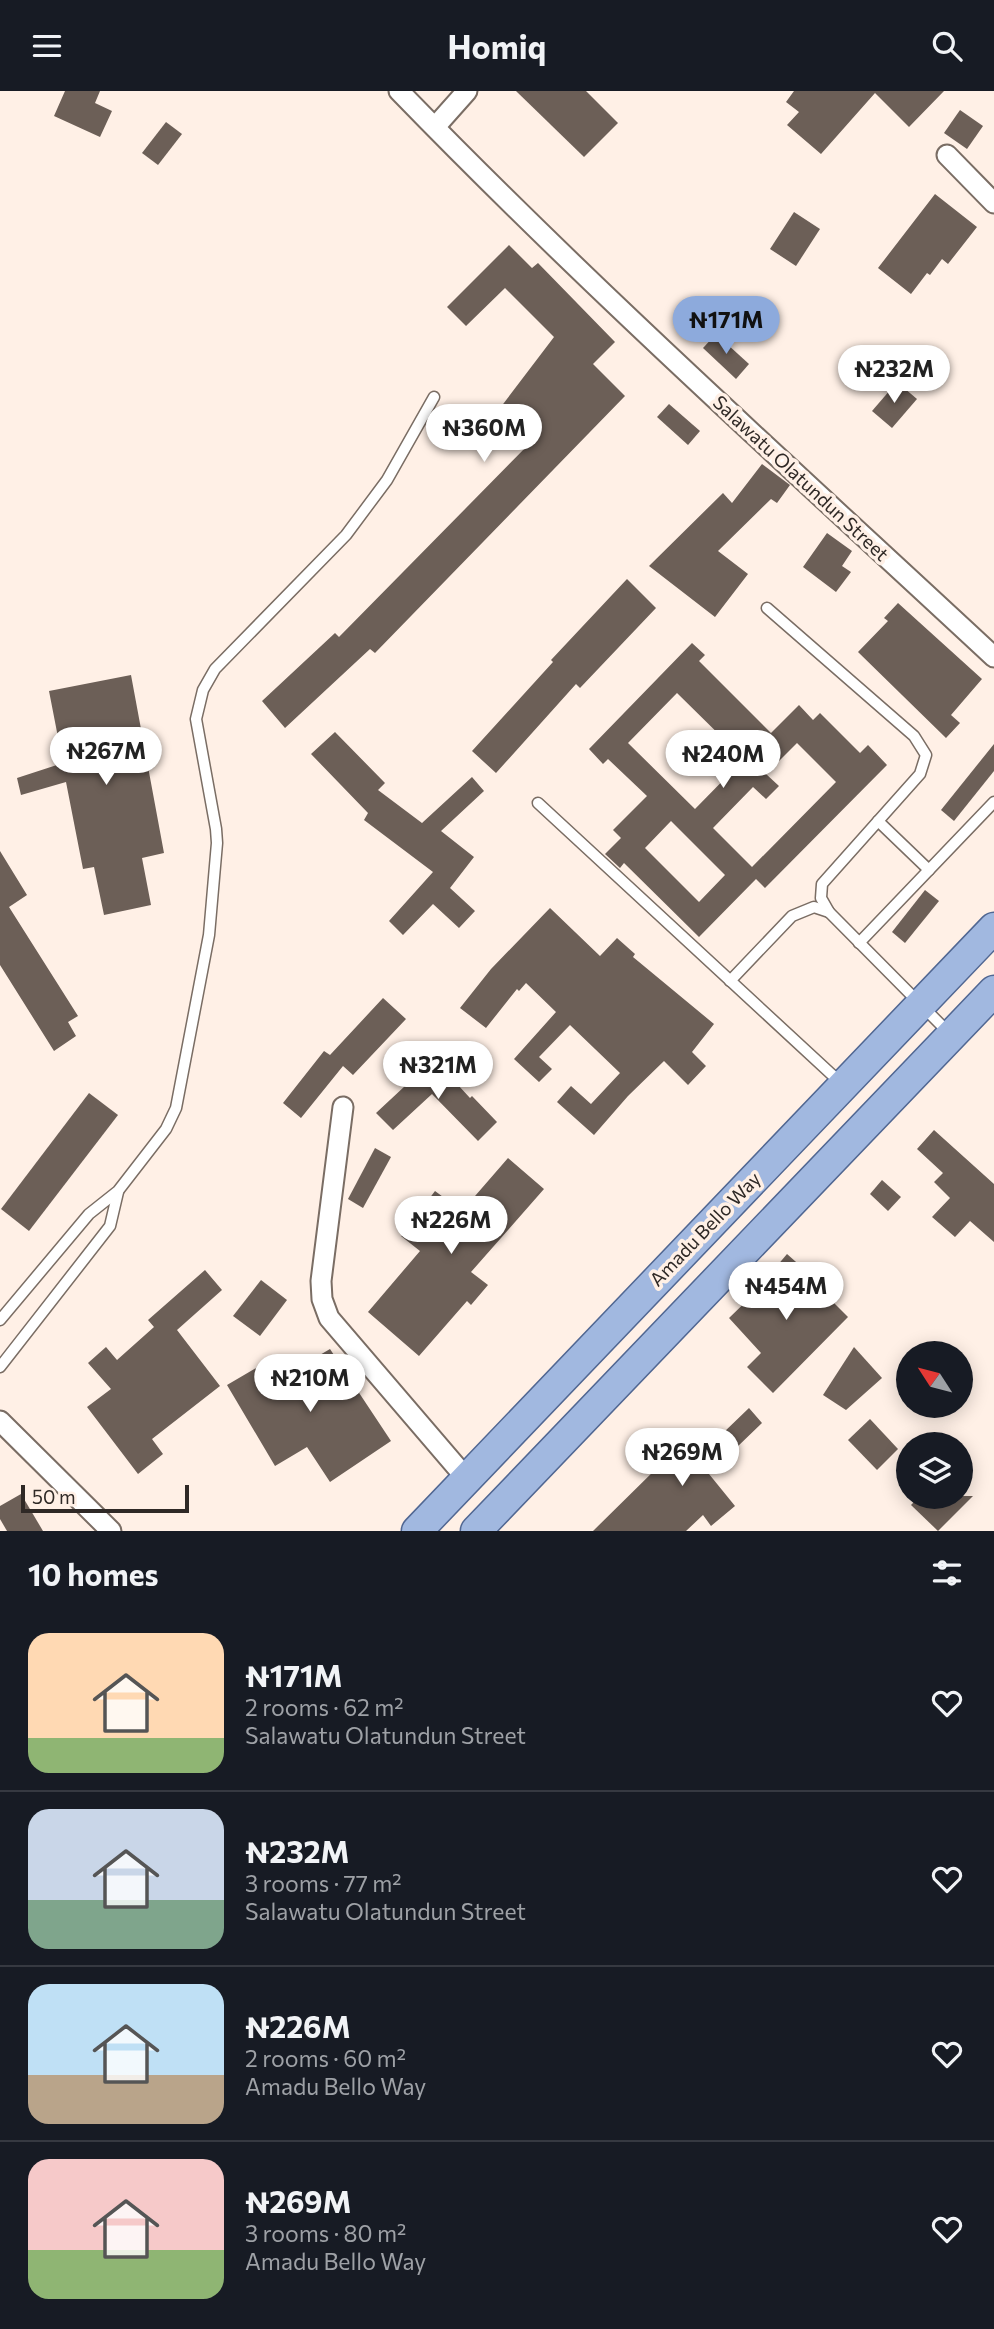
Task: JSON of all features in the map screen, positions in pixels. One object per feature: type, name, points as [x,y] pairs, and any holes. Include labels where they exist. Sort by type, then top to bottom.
[{"type":"main road","name":"Amadu Bello Way","points":[[417,1531],[994,928]]},
{"type":"main road","points":[[476,1531],[994,991]]},
{"type":"street","name":"Salawatu Olatundun Street","points":[[399,91],[708,391],[994,657]]},
{"type":"street","points":[[435,127],[467,91]]},
{"type":"street","points":[[947,155],[994,203]]},
{"type":"street","points":[[344,1107],[321,1281],[322,1299],[329,1318],[466,1478]]},
{"type":"street","points":[[0,1421],[111,1531]]},
{"type":"lane","points":[[0,1320],[89,1214],[118,1191],[166,1129],[176,1108],[209,935],[217,843],[197,719],[202,690],[215,669],[346,535],[387,480],[435,397]]},
{"type":"lane","points":[[767,608],[914,736],[926,755],[920,774],[822,884],[821,898],[829,912],[951,1035]]},
{"type":"lane","points":[[859,943],[994,801]]},
{"type":"lane","points":[[538,803],[842,1085]]},
{"type":"lane","points":[[878,821],[929,870]]},
{"type":"lane","points":[[730,981],[792,916],[814,907],[829,912]]},
{"type":"lane","points":[[0,1367],[110,1226],[118,1191]]},
{"type":"building","points":[[65,91],[100,91],[95,103],[112,111],[100,137],[54,116]]},
{"type":"building","points":[[516,91],[586,91],[618,123],[584,157]]},
{"type":"building","points":[[794,91],[944,91],[909,127],[875,93],[821,154],[787,125],[799,112],[786,102]]},
{"type":"building","points":[[960,110],[983,126],[967,149],[944,133]]},
{"type":"building","points":[[166,122],[182,134],[158,165],[142,153]]},
{"type":"building","points":[[935,194],[977,227],[948,264],[942,259],[911,294],[878,268]]},
{"type":"building","points":[[794,212],[820,229],[796,266],[770,249]]},
{"type":"building","points":[[509,245],[532,268],[538,263],[615,342],[593,364],[625,396],[375,653],[370,649],[285,728],[262,701],[335,633],[339,637],[530,443],[494,416],[554,337],[505,288],[466,326],[447,307]]},
{"type":"building","points":[[716,334],[749,364],[736,379],[703,348]]},
{"type":"building","points":[[897,382],[917,399],[892,428],[872,411]]},
{"type":"building","points":[[669,404],[700,431],[688,445],[657,417]]},
{"type":"building","points":[[762,464],[790,485],[777,503],[771,499],[718,551],[748,574],[715,617],[649,566],[723,493],[732,503]]},
{"type":"building","points":[[827,533],[852,551],[842,566],[851,572],[836,592],[803,567]]},
{"type":"building","points":[[627,579],[656,608],[580,688],[576,684],[496,773],[472,751],[553,662],[551,660]]},
{"type":"building","points":[[898,603],[982,679],[951,715],[960,723],[946,738],[858,652],[888,621],[884,618]]},
{"type":"building","points":[[692,643],[705,655],[699,661],[771,733],[799,705],[813,720],[820,713],[860,753],[868,745],[887,765],[765,888],[756,879],[699,937],[624,863],[620,868],[605,854],[621,838],[613,830],[647,796],[608,759],[603,764],[589,749]],"holes":[[[677,693],[744,759],[695,809],[628,743]],[[797,743],[836,782],[752,867],[713,828],[753,787],[766,799],[779,786],[766,774]],[[671,821],[725,875],[699,902],[645,848]]]},
{"type":"building","points":[[131,675],[164,853],[142,858],[151,905],[104,915],[94,867],[83,869],[66,782],[21,795],[17,778],[63,763],[49,691]]},
{"type":"building","points":[[335,732],[385,783],[378,790],[422,823],[472,777],[484,791],[441,831],[474,857],[450,888],[475,911],[459,928],[433,904],[403,935],[389,921],[433,872],[364,820],[368,813],[311,754]]},
{"type":"building","points":[[994,744],[994,771],[954,821],[941,810]]},
{"type":"building","points":[[0,851],[27,895],[9,907],[78,1016],[68,1022],[76,1036],[54,1051],[0,965]]},
{"type":"building","points":[[925,890],[939,901],[905,943],[892,932]]},
{"type":"building","points":[[550,908],[600,956],[617,938],[635,954],[633,957],[714,1024],[692,1052],[706,1066],[688,1085],[664,1061],[628,1096],[594,1135],[557,1102],[571,1086],[591,1104],[620,1073],[570,1025],[539,1057],[552,1069],[539,1082],[514,1059],[556,1012],[526,983],[519,991],[517,989],[486,1028],[460,1008],[491,969]]},
{"type":"building","points":[[383,998],[406,1019],[353,1075],[343,1066],[301,1118],[283,1103],[324,1051],[330,1055]]},
{"type":"building","points":[[434,1059],[470,1098],[472,1096],[497,1122],[478,1141],[432,1094],[393,1130],[376,1113]]},
{"type":"building","points":[[89,1093],[118,1115],[29,1231],[1,1209]]},
{"type":"building","points":[[934,1130],[994,1184],[994,1242],[970,1221],[955,1237],[932,1217],[950,1198],[934,1182],[943,1173],[917,1149]]},
{"type":"building","points":[[375,1148],[391,1157],[363,1208],[348,1199]]},
{"type":"building","points":[[508,1158],[544,1189],[471,1272],[488,1285],[471,1305],[467,1301],[419,1356],[368,1312],[420,1251],[401,1236],[435,1191],[462,1211]]},
{"type":"building","points":[[882,1180],[901,1197],[888,1211],[870,1194]]},
{"type":"building","points":[[787,1254],[821,1284],[818,1287],[848,1317],[773,1393],[747,1367],[761,1353],[729,1318],[761,1287]]},
{"type":"building","points":[[205,1270],[222,1290],[177,1330],[220,1386],[152,1439],[163,1454],[138,1474],[87,1407],[111,1389],[88,1363],[106,1347],[117,1360],[154,1327],[148,1320]]},
{"type":"building","points":[[261,1280],[287,1300],[260,1336],[233,1316]]},
{"type":"building","points":[[854,1347],[882,1378],[846,1410],[823,1395]]},
{"type":"building","points":[[330,1349],[391,1441],[330,1482],[307,1447],[275,1466],[227,1385],[268,1361],[279,1379]]},
{"type":"building","points":[[749,1408],[762,1423],[709,1474],[735,1506],[711,1526],[703,1515],[686,1531],[593,1531],[661,1464],[659,1462],[683,1443],[696,1459]]},
{"type":"building","points":[[870,1419],[896,1447],[896,1451],[877,1470],[848,1440]]},
{"type":"building","points":[[21,1494],[43,1531],[7,1531],[0,1519],[0,1506]]},
{"type":"building","points":[[915,1509],[960,1509],[938,1531]]}]
